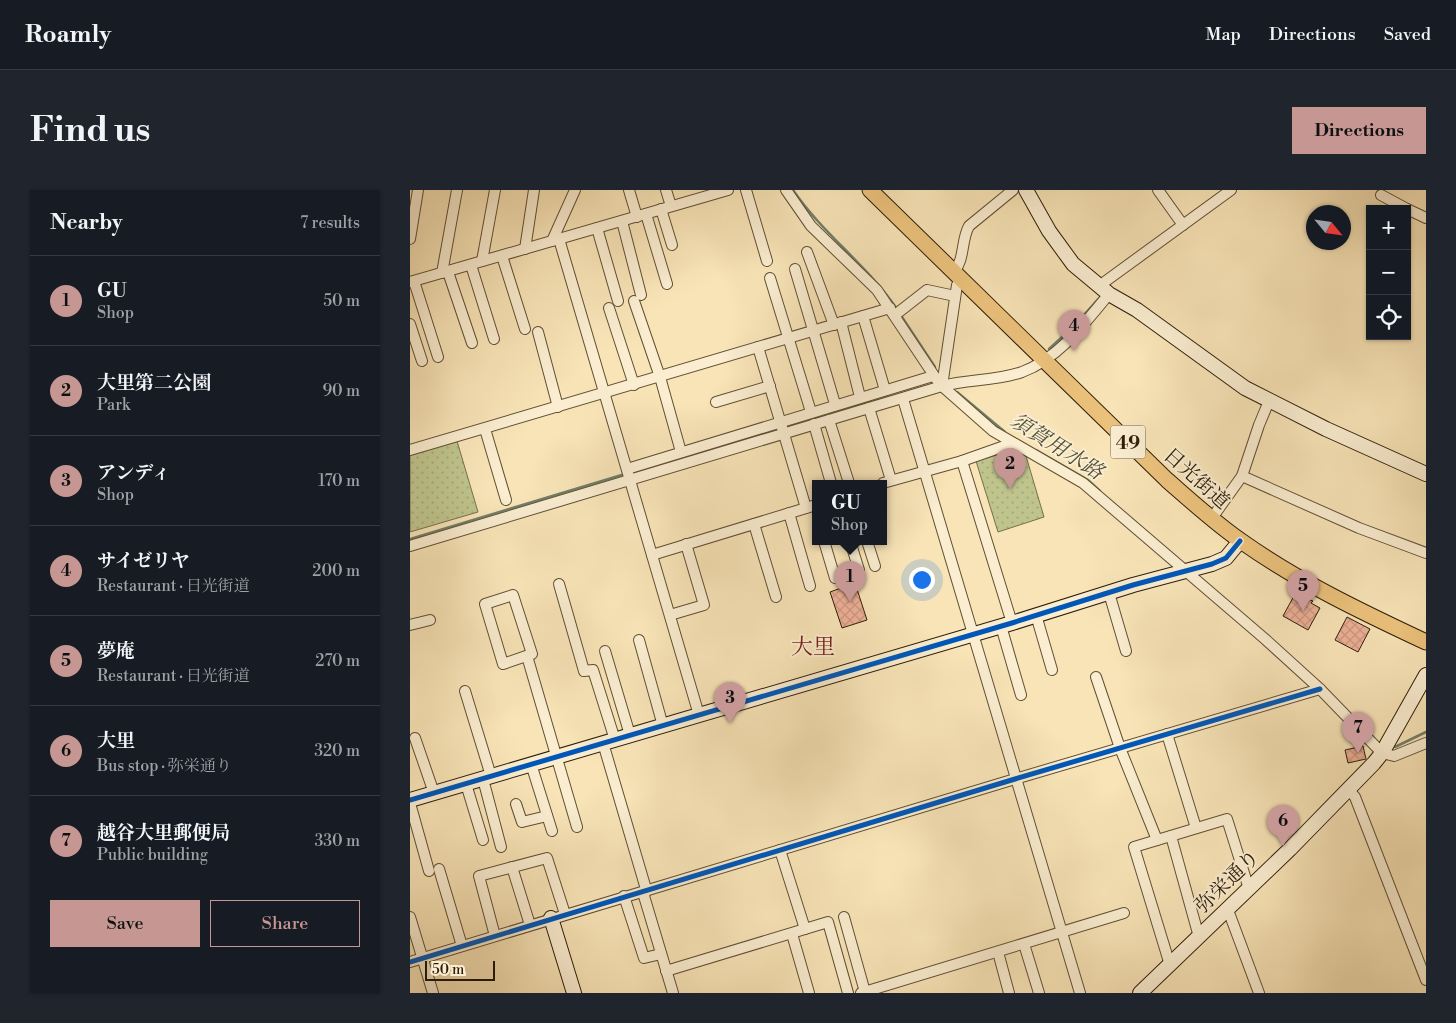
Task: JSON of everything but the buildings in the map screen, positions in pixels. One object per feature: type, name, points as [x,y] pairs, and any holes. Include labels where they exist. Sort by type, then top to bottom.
[{"type":"main road","name":"日光街道","points":[[870,190],[1167,480],[1240,541],[1335,598],[1426,642]]},
{"type":"street","points":[[410,239],[418,190]]},
{"type":"street","points":[[457,190],[445,272],[472,343]]},
{"type":"street","points":[[482,262],[495,190]]},
{"type":"street","points":[[525,249],[534,190]]},
{"type":"street","points":[[575,190],[555,240],[605,394],[699,715]]},
{"type":"street","points":[[629,190],[641,215],[667,284]]},
{"type":"street","points":[[666,190],[666,208],[672,245]]},
{"type":"street","points":[[438,357],[412,282],[728,190]]},
{"type":"street","points":[[746,190],[767,261]]},
{"type":"street","points":[[786,190],[811,226],[877,290],[933,376],[993,431],[1082,483],[1320,689],[1382,753],[1394,756],[1426,743]]},
{"type":"street","points":[[942,386],[958,266],[966,232],[970,226],[1013,190]]},
{"type":"street","points":[[1026,190],[1049,231],[1073,264],[1104,290],[1145,316],[1230,378],[1269,401],[1386,458],[1426,474]]},
{"type":"street","points":[[1158,190],[1183,225]]},
{"type":"street","points":[[1211,190],[1218,200]]},
{"type":"street","points":[[410,546],[942,386],[1021,372],[1045,360],[1079,329],[1104,290],[1183,225],[1231,190]]},
{"type":"street","points":[[1381,196],[1399,205]]},
{"type":"street","points":[[1411,211],[1426,218]]},
{"type":"street","points":[[622,221],[638,298],[681,452]]},
{"type":"street","points":[[597,228],[618,301]]},
{"type":"street","points":[[807,252],[837,324],[860,396]]},
{"type":"street","points":[[502,256],[525,329]]},
{"type":"street","points":[[471,265],[494,339]]},
{"type":"street","points":[[796,269],[836,404]]},
{"type":"street","points":[[770,278],[811,412]]},
{"type":"street","points":[[410,450],[605,394],[814,330],[864,316],[892,311],[927,290],[955,296]]},
{"type":"street","points":[[609,308],[634,385]]},
{"type":"street","points":[[864,316],[885,390]]},
{"type":"street","points":[[410,324],[422,360]]},
{"type":"street","points":[[538,332],[558,407]]},
{"type":"street","points":[[652,555],[812,506],[784,433],[758,347]]},
{"type":"street","points":[[627,468],[860,396],[933,376]]},
{"type":"street","points":[[716,402],[770,386]]},
{"type":"street","points":[[903,399],[1080,993]]},
{"type":"street","points":[[1212,518],[1242,476],[1258,425],[1269,401]]},
{"type":"street","points":[[869,408],[887,480]]},
{"type":"street","points":[[830,420],[848,480]]},
{"type":"street","points":[[814,424],[830,480]]},
{"type":"street","points":[[485,429],[506,500]]},
{"type":"street","points":[[887,482],[962,461],[1013,443]]},
{"type":"street","points":[[962,461],[1007,624],[1021,695]]},
{"type":"street","points":[[1242,476],[1359,528],[1426,553]]},
{"type":"street","points":[[789,513],[810,586]]},
{"type":"street","points":[[754,524],[776,597]]},
{"type":"street","points":[[462,946],[410,802],[531,764],[1185,571],[1226,558],[1240,541]]},
{"type":"street","points":[[670,615],[704,605],[686,544]]},
{"type":"street","points":[[825,545],[835,578]]},
{"type":"street","points":[[851,545],[859,570]]},
{"type":"street","points":[[868,545],[875,566]]},
{"type":"street","points":[[559,584],[584,671],[593,670],[646,889],[644,896],[673,993]]},
{"type":"street","points":[[1109,593],[1126,651]]},
{"type":"street","points":[[513,596],[532,654],[527,656],[503,664],[485,604],[513,596]]},
{"type":"street","points":[[1036,615],[1052,670]]},
{"type":"street","points":[[410,626],[430,620]]},
{"type":"street","points":[[639,640],[663,726]]},
{"type":"street","points":[[605,651],[630,735]]},
{"type":"street","points":[[527,656],[576,827]]},
{"type":"street","name":"弥栄通り","points":[[1140,993],[1228,910],[1382,753],[1426,675]]},
{"type":"street","points":[[1096,677],[1120,748],[1157,840]]},
{"type":"street","points":[[410,962],[646,889],[1320,689]]},
{"type":"street","points":[[465,691],[487,778],[501,847]]},
{"type":"street","points":[[1167,734],[1196,828]]},
{"type":"street","points":[[415,738],[434,793]]},
{"type":"street","points":[[531,764],[552,831]]},
{"type":"street","points":[[466,784],[483,840]]},
{"type":"street","points":[[1348,789],[1355,798],[1426,980]]},
{"type":"street","points":[[516,804],[522,822],[548,816]]},
{"type":"street","points":[[1170,965],[1134,847],[1227,819],[1249,889]]},
{"type":"street","points":[[1171,836],[1199,937]]},
{"type":"street","points":[[780,850],[805,930]]},
{"type":"street","points":[[495,936],[479,876],[547,858],[565,914]]},
{"type":"street","points":[[512,867],[530,925]]},
{"type":"street","points":[[624,896],[644,958],[661,954]]},
{"type":"street","points":[[1228,910],[1259,993]]},
{"type":"street","points":[[844,917],[863,992],[1124,914]]},
{"type":"street","points":[[410,917],[433,993]]},
{"type":"street","points":[[551,918],[574,993]]},
{"type":"street","points":[[666,971],[828,922],[848,993]]},
{"type":"street","points":[[792,934],[809,993]]},
{"type":"street","points":[[1024,944],[1039,993]]},
{"type":"street","points":[[998,952],[1009,993]]},
{"type":"green space","points":[[457,441],[478,512],[410,532],[410,455]]},
{"type":"green space","points":[[1015,450],[1026,456],[1044,517],[998,532],[976,461]]},
{"type":"waterway","name":"須賀用水路","points":[[793,190],[818,221],[872,278],[897,309]]},
{"type":"waterway","points":[[1049,349],[1074,326],[1100,297]]},
{"type":"waterway","name":"須賀用水路","points":[[900,314],[935,367]]},
{"type":"waterway","name":"須賀用水路","points":[[957,392],[1005,432]]},
{"type":"waterway","points":[[784,427],[889,397]]},
{"type":"waterway","points":[[726,444],[778,429]]},
{"type":"waterway","name":"須賀用水路","points":[[1036,450],[1088,480],[1100,491]]},
{"type":"waterway","points":[[410,539],[625,474]]},
{"type":"waterway","name":"須賀用水路","points":[[1395,747],[1426,732]]},
{"type":"cycle path","points":[[410,800],[1012,623],[1133,585],[1212,564],[1226,558],[1240,541]]},
{"type":"cycle path","points":[[410,962],[1320,689]]},
{"type":"place","name":"サイゼリヤ","points":[[1074,351]]},
{"type":"place","name":"大里第二公園","points":[[1010,489]]},
{"type":"place","name":"GU","points":[[850,602]]},
{"type":"place","name":"夢庵","points":[[1303,611]]},
{"type":"place","name":"アンディ","points":[[730,723]]},
{"type":"place","name":"越谷大里郵便局","points":[[1358,753]]},
{"type":"place","name":"大里","points":[[1283,846]]},
{"type":"district","name":"大里","points":[[813,646]]}]
